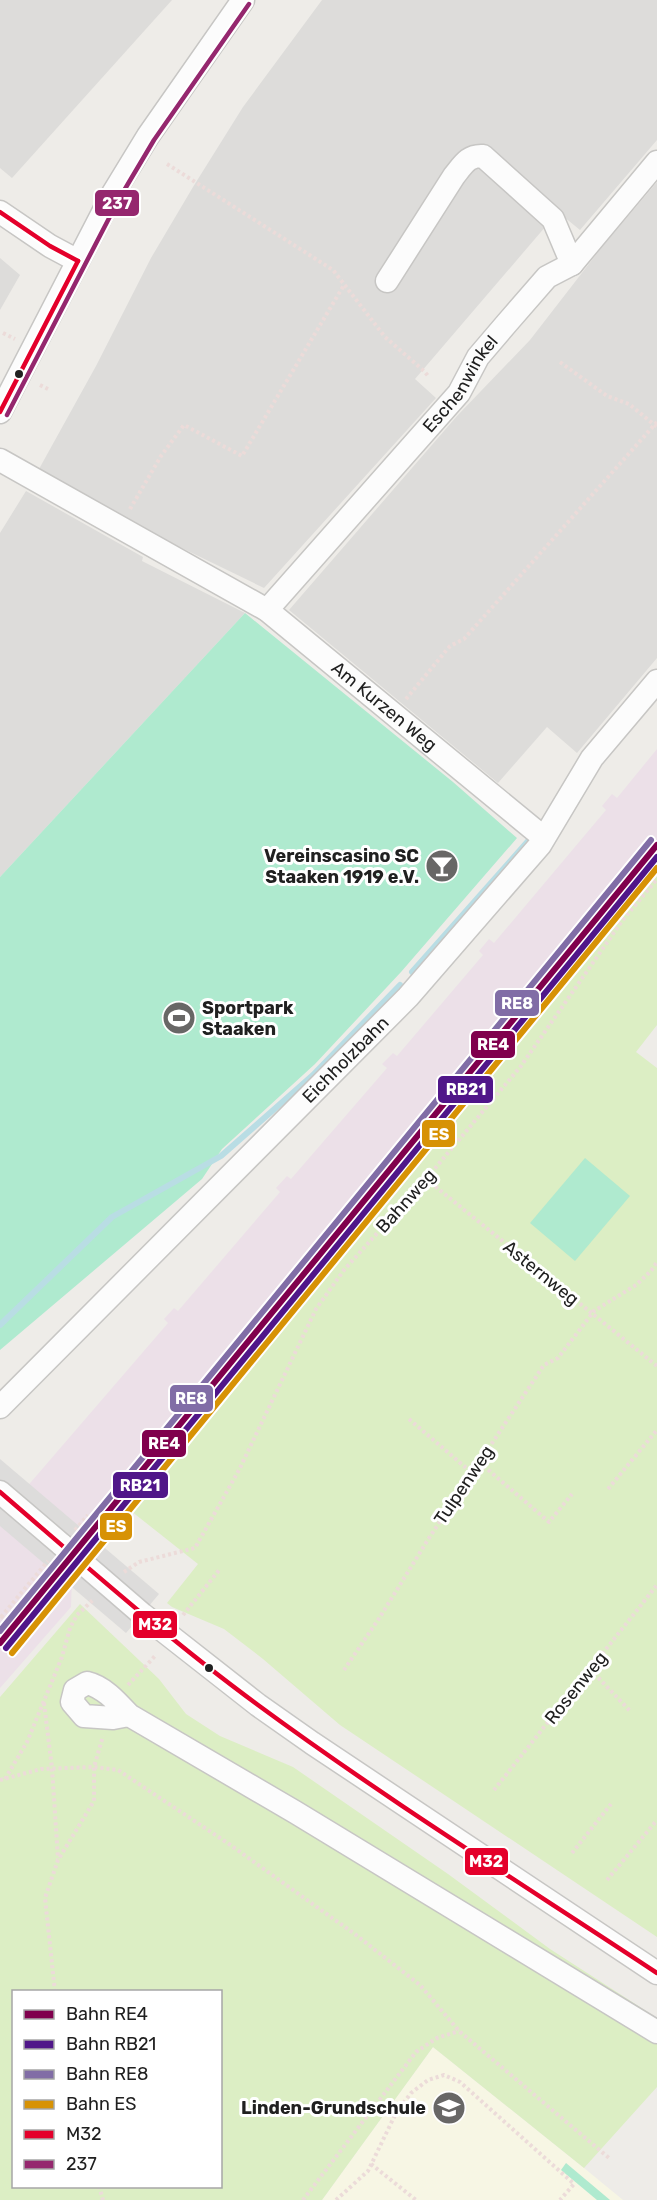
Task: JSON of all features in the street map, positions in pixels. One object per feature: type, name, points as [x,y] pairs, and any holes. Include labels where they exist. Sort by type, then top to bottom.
[{"type":"street","points":[[0,412],[112,195],[148,136],[243,0]]},
{"type":"street","points":[[387,281],[454,176],[466,161],[474,156],[483,156],[553,219],[572,264]]},
{"type":"street","name":"Eschenwinkel","points":[[267,610],[459,393],[478,357],[547,277],[572,264],[657,162]]},
{"type":"street","points":[[0,212],[50,246],[78,261]]},
{"type":"street","name":"Am Kurzen Weg","points":[[0,460],[267,610],[543,837]]},
{"type":"street","name":"Eichholzbahn","points":[[0,1407],[408,997],[540,845],[592,758],[657,681]]},
{"type":"street","points":[[0,1492],[142,1614],[250,1699],[312,1743],[657,1973]]},
{"type":"street","points":[[120,1712],[295,1812],[657,2032]]},
{"type":"path","points":[[167,164],[333,270],[385,337],[424,370],[429,377]]},
{"type":"path","points":[[120,528],[142,487],[184,425],[242,456],[344,285]]},
{"type":"path","points":[[3,333],[15,339]]},
{"type":"path","points":[[394,713],[450,646],[464,639],[656,425],[629,404],[608,396],[560,362]]},
{"type":"path","points":[[40,385],[48,389]]},
{"type":"path","name":"Bahnweg","points":[[123,1573],[139,1562],[195,1548],[239,1470],[316,1309],[344,1270],[426,1179],[522,1066],[622,921],[657,879]]},
{"type":"path","name":"Asternweg","points":[[426,1179],[657,1366]]},
{"type":"path","points":[[593,1312],[636,1285],[657,1262]]},
{"type":"path","name":"Tulpenweg","points":[[344,1670],[544,1365],[558,1358],[593,1312]]},
{"type":"path","points":[[409,1419],[472,1473]]},
{"type":"path","points":[[608,1489],[657,1430]]},
{"type":"path","points":[[479,1462],[549,1522],[572,1494]]},
{"type":"path","points":[[9,1623],[0,1616],[47,1562]]},
{"type":"path","points":[[183,1615],[220,1569]]},
{"type":"path","name":"Rosenweg","points":[[494,1790],[657,1585]]},
{"type":"path","points":[[3,1779],[27,1742],[62,1657],[70,1628],[77,1615],[100,1594]]},
{"type":"path","points":[[55,1990],[45,1898],[58,1860],[94,1801],[94,1767],[99,1743],[120,1712],[122,1691],[155,1656]]},
{"type":"path","points":[[590,1669],[631,1712]]},
{"type":"path","points":[[44,1702],[52,1768],[58,1860]]},
{"type":"path","points":[[3,1779],[52,1768],[94,1767],[118,1770],[229,1844],[356,1935],[420,1985],[459,2031],[609,2158]]},
{"type":"path","points":[[572,1853],[611,1804]]},
{"type":"path","points":[[607,1880],[657,1820]]},
{"type":"path","points":[[303,2200],[416,2052],[437,2038],[459,2031]]},
{"type":"path","points":[[336,2200],[368,2170],[396,2113],[411,2093],[428,2080],[444,2075],[460,2082],[574,2184],[560,2200]]},
{"type":"path","points":[[371,2164],[416,2200]]},
{"type":"shaded area","points":[[0,0],[172,0],[12,178],[0,168]]},
{"type":"shaded area","points":[[322,0],[657,0],[657,140],[580,230],[558,212],[415,379],[436,398],[264,588],[155,535],[39,469],[96,366],[151,258],[193,187],[243,107]]},
{"type":"shaded area","points":[[657,182],[657,658],[577,753],[547,727],[498,783],[289,610],[457,416],[530,340],[602,247]]},
{"type":"shaded area","points":[[0,258],[20,275],[0,310]]},
{"type":"shaded area","points":[[26,491],[143,557],[142,561],[245,613],[0,877],[0,533]]},
{"type":"shaded area","points":[[657,749],[657,862],[552,989],[555,993],[545,1005],[541,1002],[457,1106],[460,1109],[450,1121],[446,1119],[354,1232],[357,1235],[347,1247],[343,1245],[245,1366],[248,1369],[238,1382],[234,1379],[133,1502],[136,1505],[126,1517],[122,1515],[72,1578],[71,1607],[0,1688],[0,1518],[168,1323],[164,1319],[174,1308],[178,1311],[280,1192],[276,1188],[287,1176],[291,1179],[387,1068],[382,1064],[393,1053],[397,1056],[483,955],[479,951],[489,939],[494,943],[606,810],[602,806],[612,794],[617,798]]},
{"type":"shaded area","name":"Linden-Grundschule","points":[[433,2047],[584,2168],[623,2200],[322,2200]]},
{"type":"green space","name":"Sportpark Staaken","points":[[245,613],[453,782],[517,838],[401,972],[315,1064],[222,1149],[202,1179],[0,1350],[0,877]]},
{"type":"green space","points":[[657,862],[657,1025],[636,1052],[657,1068],[657,1937],[340,1725],[224,1629],[167,1603],[198,1564],[131,1511],[136,1505],[133,1503],[234,1379],[238,1381],[248,1369],[245,1367],[344,1245],[347,1247],[357,1235],[354,1232],[446,1119],[450,1121],[460,1109],[456,1106],[542,1002],[545,1005],[555,993],[552,989]]},
{"type":"green space","points":[[585,1158],[630,1196],[575,1261],[530,1223]]},
{"type":"green space","points":[[80,1604],[159,1679],[186,1714],[220,1736],[293,1767],[448,1874],[550,1949],[657,2018],[657,2087],[584,2168],[433,2047],[322,2200],[0,2200],[0,1697]]},
{"type":"green space","points":[[566,2163],[610,2200],[597,2200],[561,2170]]},
{"type":"pier","points":[[0,1459],[159,1594],[126,1633],[0,1526]]},
{"type":"waterway","points":[[412,972],[529,840]]},
{"type":"waterway","points":[[0,1325],[112,1217],[221,1156],[313,1075],[400,985]]},
{"type":"rail line","name":"RE8","points":[[0,1631],[651,840]]},
{"type":"rail line","name":"RE4","points":[[0,1643],[657,845]]},
{"type":"rail line","name":"RB21","points":[[6,1648],[657,857]]},
{"type":"rail line","name":"ES","points":[[12,1653],[657,868]]},
{"type":"transit line","name":"237","points":[[7,415],[119,199],[154,140],[249,4]]},
{"type":"transit line","name":"M32","points":[[0,212],[50,246],[78,261]]},
{"type":"transit line","name":"M32","points":[[0,412],[78,261]]},
{"type":"transit line","name":"M32","points":[[0,1492],[159,1628],[258,1705],[406,1808],[657,1973]]},
{"type":"place","name":"Vereinscasino SC Staaken 1919 e.V.","points":[[442,866]]},
{"type":"place","name":"Sportpark Staaken","points":[[179,1018]]},
{"type":"place","name":"Linden-Grundschule","points":[[449,2108]]}]
